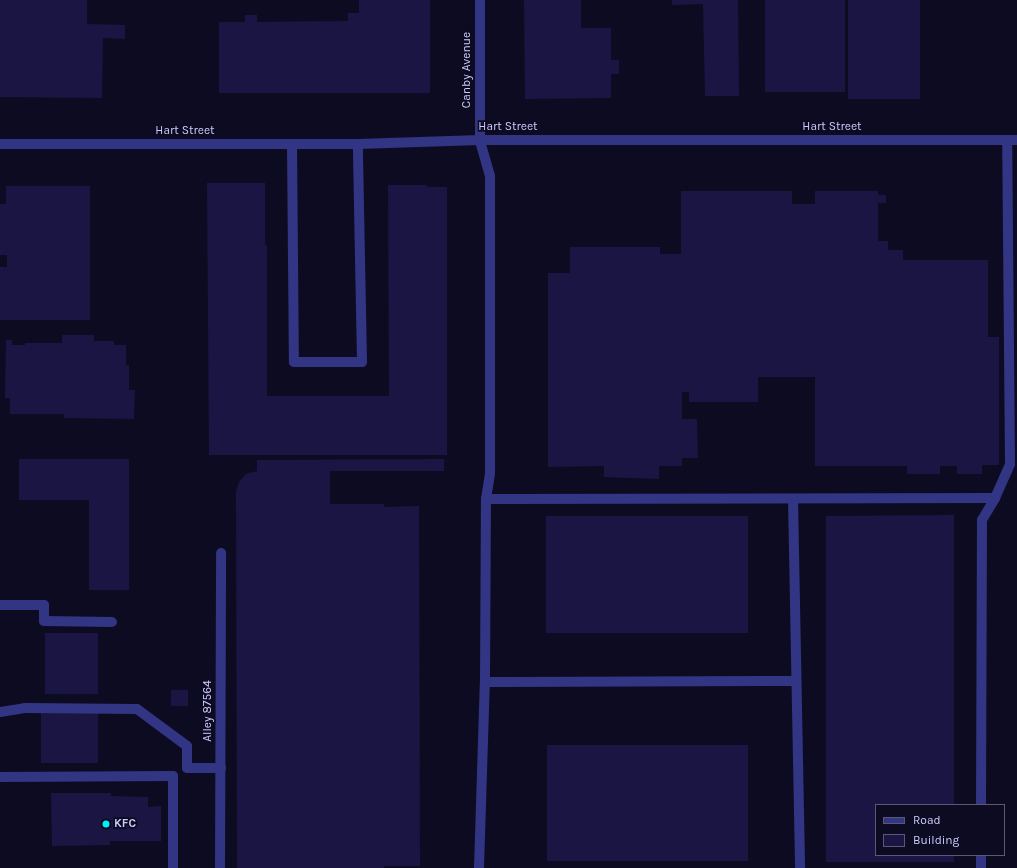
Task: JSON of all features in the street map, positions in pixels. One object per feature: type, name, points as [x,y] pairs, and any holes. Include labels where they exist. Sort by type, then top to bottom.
[{"type":"street","name":"Canby Avenue","points":[[479,868],[485,682],[486,499],[490,473],[490,176],[480,140],[480,0]]},
{"type":"street","name":"Hart Street","points":[[0,144],[358,144],[480,140],[1012,140]]},
{"type":"street","points":[[981,804],[982,520],[995,498],[1010,464],[1012,140]]},
{"type":"street","points":[[292,144],[294,362],[362,362],[358,144]]},
{"type":"street","points":[[486,499],[793,500],[995,498]]},
{"type":"street","points":[[793,500],[800,868]]},
{"type":"street","name":"Alley 87564","points":[[220,868],[221,554]]},
{"type":"street","points":[[0,605],[44,605],[44,621],[112,622]]},
{"type":"street","points":[[485,682],[796,681]]},
{"type":"street","points":[[0,712],[25,708],[137,709],[187,746],[187,768],[221,768]]},
{"type":"street","points":[[0,777],[172,776],[173,868]]},
{"type":"street","points":[[981,856],[981,868]]},
{"type":"building","points":[[0,0],[87,0],[87,24],[125,25],[125,39],[103,38],[102,98],[0,97]]},
{"type":"building","points":[[359,0],[430,0],[430,93],[219,93],[219,22],[245,22],[245,15],[257,15],[257,22],[348,21],[348,13],[359,13]]},
{"type":"building","points":[[524,0],[581,0],[581,28],[611,28],[611,60],[619,60],[619,74],[611,74],[611,98],[525,99]]},
{"type":"building","points":[[672,0],[738,0],[739,96],[705,96],[703,4],[672,5]]},
{"type":"building","points":[[765,0],[845,0],[845,92],[765,92]]},
{"type":"building","points":[[848,0],[920,0],[920,99],[848,99]]},
{"type":"building","points":[[207,183],[265,183],[265,245],[267,245],[267,396],[389,396],[388,185],[427,185],[427,187],[447,187],[447,455],[209,455]]},
{"type":"building","points":[[6,186],[90,186],[90,320],[0,320],[0,267],[7,267],[7,255],[0,255],[0,204],[6,204]]},
{"type":"building","points":[[681,191],[792,191],[792,204],[815,204],[815,191],[878,191],[878,195],[886,195],[886,203],[878,203],[878,241],[888,241],[888,250],[903,250],[903,260],[988,260],[988,337],[999,337],[999,465],[982,465],[982,474],[957,474],[957,466],[940,466],[940,474],[907,474],[907,466],[815,466],[815,377],[758,377],[758,402],[689,402],[689,392],[682,392],[682,419],[697,419],[698,458],[682,458],[682,466],[659,466],[659,479],[604,477],[604,466],[548,467],[548,273],[570,273],[570,247],[660,247],[660,254],[681,254]]},
{"type":"building","points":[[62,335],[94,335],[94,341],[114,341],[114,345],[126,345],[126,365],[129,365],[129,390],[135,390],[134,419],[64,418],[64,414],[10,414],[10,398],[5,398],[6,340],[12,340],[12,345],[25,345],[25,343],[62,343]]},
{"type":"building","points":[[19,459],[129,459],[129,590],[89,590],[89,500],[19,500]]},
{"type":"building","points":[[444,459],[444,471],[330,471],[330,504],[384,504],[384,507],[419,506],[420,866],[384,866],[384,868],[237,868],[236,492],[239,482],[246,474],[257,471],[257,460]]},
{"type":"building","points":[[954,515],[954,804],[875,804],[875,856],[954,856],[954,862],[826,862],[826,516]]},
{"type":"building","points":[[546,516],[748,516],[748,633],[546,633]]},
{"type":"building","points":[[45,633],[98,633],[98,694],[45,694]]},
{"type":"building","points":[[171,690],[188,690],[188,706],[171,706]]},
{"type":"building","points":[[41,713],[98,713],[98,763],[41,763]]},
{"type":"building","points":[[547,745],[748,745],[748,861],[547,861]]},
{"type":"building","name":"KFC","points":[[51,793],[111,793],[111,796],[148,797],[148,807],[161,806],[161,841],[110,841],[110,845],[52,846]]},
{"type":"place","name":"KFC","points":[[106,824]]}]
